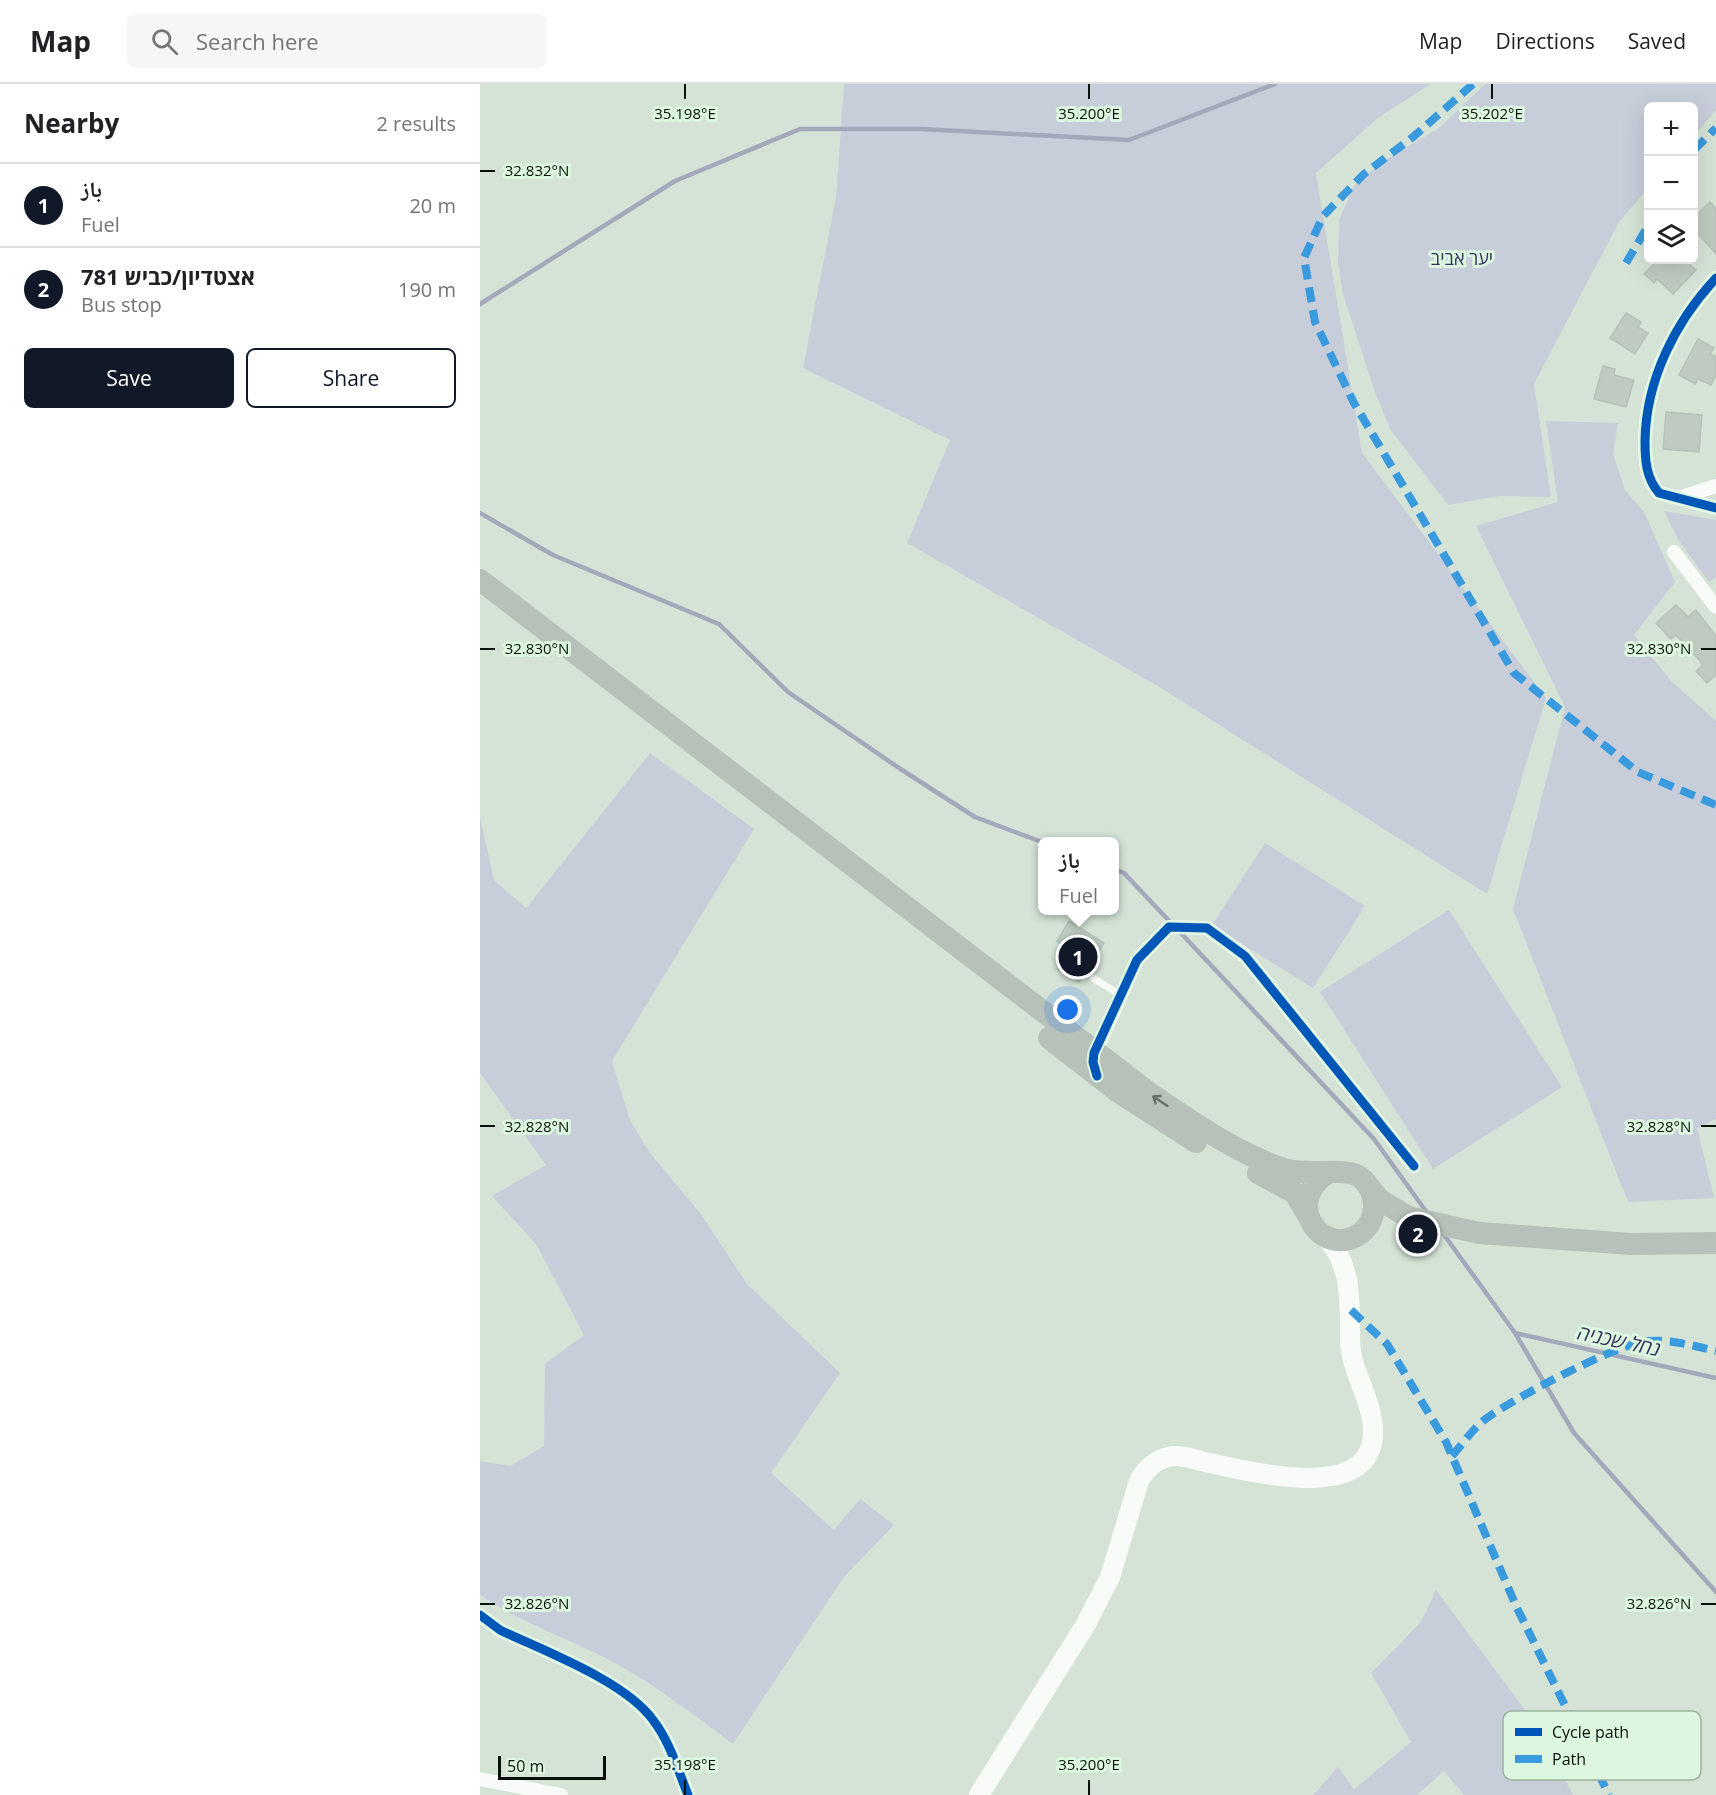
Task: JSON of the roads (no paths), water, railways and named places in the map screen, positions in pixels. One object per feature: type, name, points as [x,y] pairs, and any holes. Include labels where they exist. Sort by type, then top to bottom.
[{"type":"main road","points":[[480,580],[1094,1053],[1187,1119],[1238,1149],[1301,1174],[1348,1172],[1358,1176],[1394,1209],[1416,1218],[1479,1233],[1631,1244],[1716,1242]]},
{"type":"main road","points":[[480,600],[1097,1076],[1184,1135],[1284,1185],[1295,1193],[1312,1224],[1340,1255],[1348,1281],[1352,1310],[1349,1346],[1354,1369],[1367,1400],[1373,1432],[1369,1453],[1350,1470],[1332,1475],[1299,1478],[1263,1474],[1176,1456],[1157,1461],[1147,1468],[1139,1481],[1110,1577],[1086,1624],[979,1795]]},
{"type":"main road","points":[[1307,1214],[1309,1191],[1316,1181],[1326,1174]]},
{"type":"main road","points":[[1348,1281],[1353,1245],[1374,1214],[1375,1203],[1370,1188]]},
{"type":"main road","points":[[1324,1235],[1342,1239],[1393,1220],[1416,1218]]},
{"type":"street","points":[[1716,278],[1674,335],[1659,370],[1648,405],[1645,450],[1648,476],[1659,493],[1674,499],[1716,508]]},
{"type":"street","points":[[1674,499],[1716,487],[1716,496]]},
{"type":"street","points":[[1674,552],[1716,608]]},
{"type":"street","points":[[1097,1076],[1093,1062],[1094,1053],[1137,960],[1169,927],[1207,928],[1245,956],[1414,1166]]},
{"type":"street","points":[[480,1615],[500,1630],[632,1698],[653,1719],[669,1746],[688,1795]]},
{"type":"street","points":[[480,1779],[561,1795]]},
{"type":"lane","points":[[1094,978],[1122,996]]},
{"type":"waterway","points":[[480,304],[675,181],[800,129],[921,129],[1129,140],[1275,84]]},
{"type":"waterway","points":[[480,513],[553,555],[719,624],[788,692],[899,768],[975,817],[1038,841]]},
{"type":"waterway","points":[[1119,871],[1124,873],[1172,924]]},
{"type":"waterway","points":[[1178,930],[1374,1139],[1428,1214]]},
{"type":"waterway","points":[[1442,1232],[1515,1333],[1574,1433],[1716,1592]]},
{"type":"waterway","name":"נחל שכניה","points":[[1515,1333],[1716,1378]]},
{"type":"place","name":"باز","points":[[1078,957]]},
{"type":"place","name":"אצטדיון/כביש 781","points":[[1418,1234]]},
{"type":"park label","name":"יער אביב","points":[[1462,259]]}]
